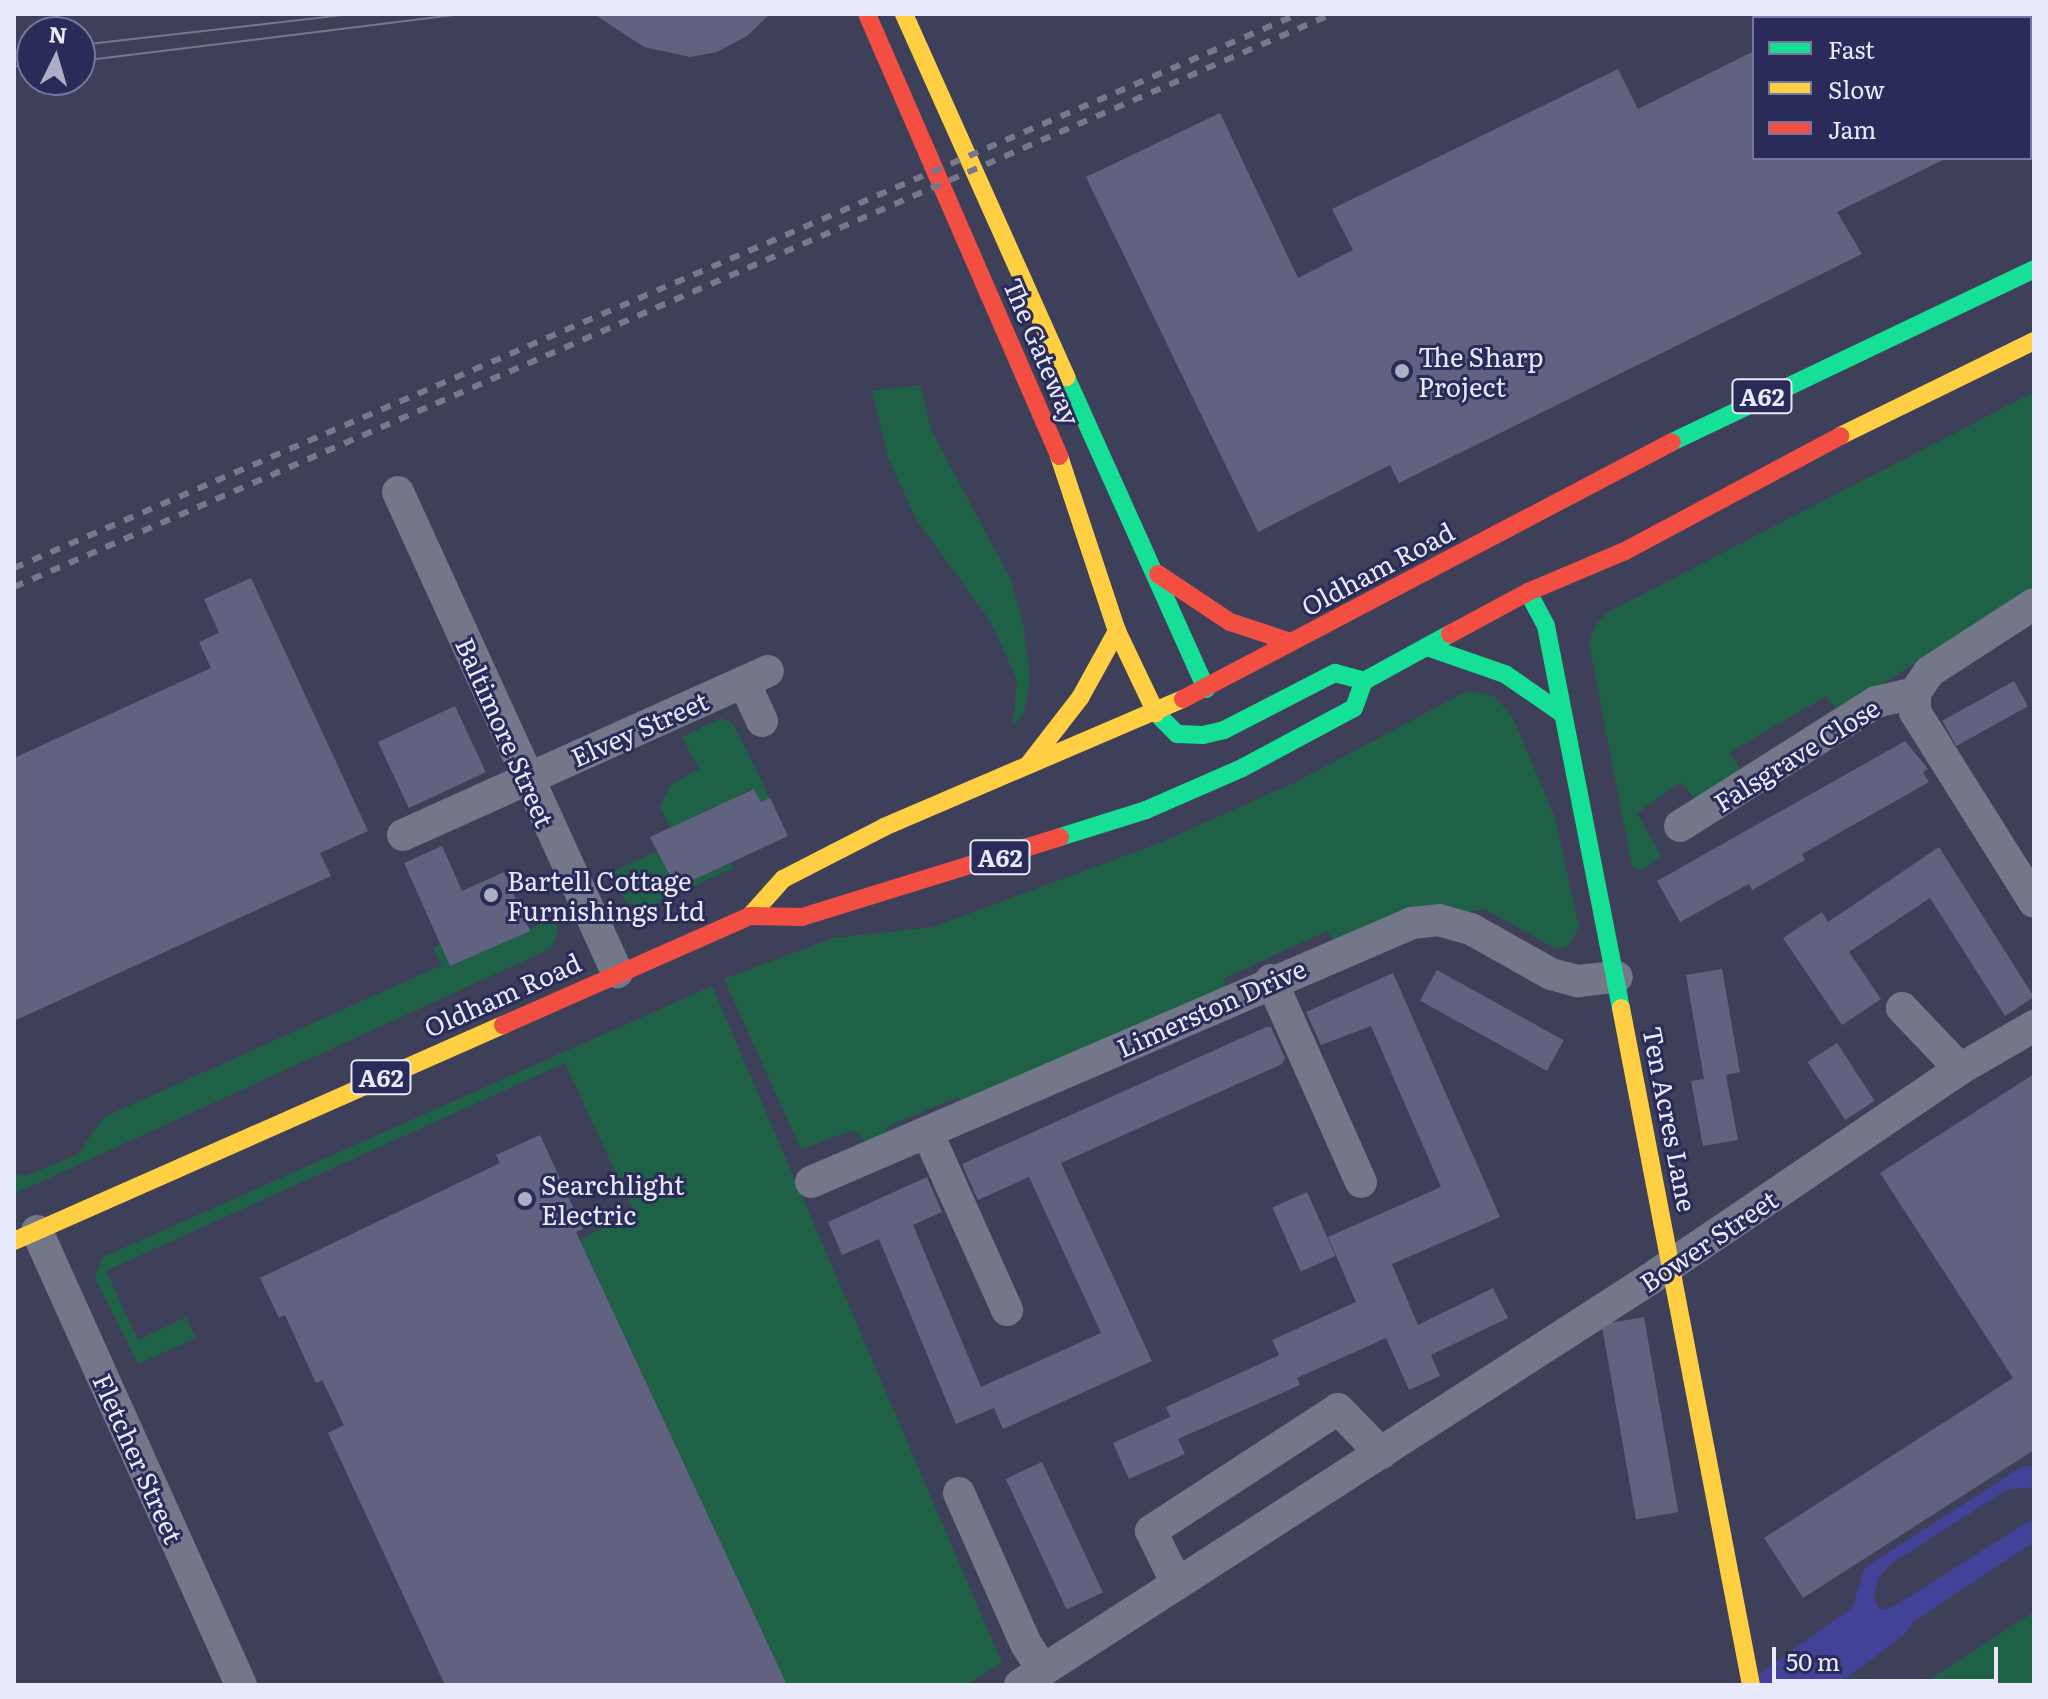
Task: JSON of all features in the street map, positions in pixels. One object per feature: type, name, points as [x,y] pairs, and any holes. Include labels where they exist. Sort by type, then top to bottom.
[{"type":"main road","name":"The Gateway","points":[[867,14],[1058,453],[1117,631],[1156,713]]},
{"type":"main road","name":"The Gateway","points":[[904,14],[1158,574],[1233,749]]},
{"type":"main road","name":"Oldham Road","points":[[750,916],[783,879],[1028,765],[1156,713],[1206,689],[1739,407],[2034,269]]},
{"type":"main road","points":[[1156,713],[1177,734],[1233,749],[1335,673],[1364,681],[1528,592],[1625,551],[1908,400],[2034,341]]},
{"type":"main road","name":"Ten Acres Lane","points":[[1496,535],[1546,626],[1560,712],[1617,977],[1751,1685]]},
{"type":"main road","points":[[1158,574],[1230,622],[1291,642]]},
{"type":"main road","points":[[1028,765],[1080,698],[1117,631]]},
{"type":"main road","points":[[1427,647],[1505,674],[1560,712]]},
{"type":"main road","name":"Oldham Road","points":[[25,1236],[617,972],[750,916],[802,917],[1146,810],[1233,749],[1354,708],[1364,681]]},
{"type":"street","name":"Baltimore Street","points":[[398,492],[617,972]]},
{"type":"street","points":[[2034,604],[1929,672],[1915,693],[1915,712],[2034,902]]},
{"type":"street","name":"Elvey Street","points":[[403,835],[756,676],[762,721]]},
{"type":"street","name":"Falsgrave Close","points":[[1680,826],[1876,702],[1915,693]]},
{"type":"street","name":"Limerston Drive","points":[[811,1182],[928,1134],[1381,933],[1439,920],[1471,929],[1551,974],[1578,981],[1617,977]]},
{"type":"street","points":[[1271,980],[1361,1182]]},
{"type":"street","points":[[1902,1008],[1960,1069]]},
{"type":"street","name":"Bower Street","points":[[1032,1677],[1672,1264],[1960,1069],[2034,1026]]},
{"type":"street","points":[[928,1134],[1007,1310]]},
{"type":"street","name":"Fletcher Street","points":[[25,1236],[241,1685]]},
{"type":"street","points":[[1177,1584],[1151,1531],[1338,1409],[1381,1453]]},
{"type":"street","points":[[959,1493],[1026,1644],[1032,1677]]},
{"type":"green space","points":[[920,385],[931,430],[1011,580],[1023,623],[1030,679],[1024,713],[1013,726],[1017,680],[991,622],[916,519],[888,457],[872,391]]},
{"type":"green space","points":[[2034,392],[2034,588],[1838,712],[1826,696],[1729,753],[1742,771],[1696,800],[1681,782],[1637,813],[1661,856],[1642,871],[1632,867],[1589,643],[1595,626],[1606,613]]},
{"type":"green space","points":[[1467,691],[1494,696],[1512,716],[1555,818],[1579,927],[1569,945],[1557,949],[1484,909],[1333,940],[1327,931],[1223,979],[1226,987],[964,1105],[959,1097],[886,1127],[888,1134],[869,1145],[854,1130],[801,1149],[724,979],[833,938],[933,927],[1157,844],[1298,781]]},
{"type":"green space","points":[[722,718],[733,724],[770,798],[761,802],[753,788],[734,798],[741,812],[723,821],[715,806],[670,828],[660,806],[672,784],[699,769],[682,737]]},
{"type":"green space","points":[[657,851],[676,888],[731,863],[733,868],[651,906],[628,904],[606,875]]},
{"type":"green space","points":[[557,916],[557,935],[550,949],[14,1194],[14,1174],[26,1176],[78,1154],[104,1117],[442,965],[433,948],[440,944],[450,966]]},
{"type":"green space","points":[[712,986],[1002,1663],[966,1685],[787,1685],[580,1240],[633,1210],[565,1063],[106,1271],[138,1340],[186,1317],[196,1338],[138,1364],[95,1278],[103,1257]]},
{"type":"green space","points":[[2034,1612],[2034,1685],[1921,1685]]},
{"type":"shaded area","points":[[2023,1466],[2034,1466],[2034,1487],[2006,1490],[1892,1563],[1879,1577],[1874,1596],[1879,1610],[1893,1607],[2034,1518],[2034,1542],[1914,1621],[1904,1635],[1837,1685],[1743,1685],[1853,1607],[1864,1568]]},
{"type":"building","points":[[594,14],[770,14],[747,36],[717,52],[690,57],[644,47]]},
{"type":"building","name":"The Sharp Project","points":[[1752,52],[1752,160],[1943,160],[1837,212],[1862,254],[1399,483],[1390,465],[1258,532],[1086,177],[1220,113],[1298,278],[1353,250],[1332,209],[1618,69],[1638,109]]},
{"type":"building","points":[[251,578],[368,831],[320,853],[331,876],[14,1021],[14,758],[211,668],[199,642],[219,633],[204,599]]},
{"type":"building","points":[[2014,681],[2028,706],[1956,746],[1942,721]]},
{"type":"building","points":[[455,706],[486,772],[409,808],[378,742]]},
{"type":"building","points":[[1905,741],[1928,769],[1923,772],[1929,782],[1802,854],[1805,860],[1752,890],[1749,884],[1680,922],[1657,881]]},
{"type":"building","points":[[754,789],[761,802],[770,798],[788,836],[676,888],[650,837]]},
{"type":"building","points":[[442,846],[462,891],[504,872],[530,931],[450,966],[404,863]]},
{"type":"building","points":[[1939,847],[2034,997],[2005,1016],[1930,898],[1849,952],[1881,999],[1842,1025],[1783,938],[1822,912],[1828,922]]},
{"type":"building","points":[[1722,969],[1740,1072],[1726,1075],[1738,1140],[1703,1146],[1691,1081],[1704,1079],[1686,975]]},
{"type":"building","points":[[1437,970],[1564,1040],[1547,1071],[1420,1001]]},
{"type":"building","points":[[1393,973],[1500,1217],[1392,1264],[1418,1325],[1493,1288],[1508,1318],[1431,1355],[1440,1376],[1409,1390],[1386,1338],[1297,1378],[1300,1385],[1178,1439],[1185,1454],[1129,1479],[1113,1443],[1170,1417],[1166,1407],[1279,1355],[1272,1340],[1356,1302],[1328,1237],[1441,1187],[1371,1026],[1321,1045],[1306,1012]]},
{"type":"building","points":[[1271,1027],[1285,1058],[1282,1064],[1061,1163],[1152,1361],[1003,1429],[994,1408],[956,1424],[879,1239],[842,1255],[828,1222],[927,1177],[942,1212],[913,1225],[981,1387],[1101,1333],[1029,1177],[978,1200],[962,1164]]},
{"type":"building","points":[[1837,1043],[1875,1101],[1845,1120],[1808,1062]]},
{"type":"building","points":[[2034,1074],[2034,1450],[1803,1598],[1764,1538],[2013,1378],[1880,1173]]},
{"type":"building","points":[[540,1135],[583,1229],[576,1232],[787,1685],[445,1685],[328,1433],[344,1425],[322,1380],[316,1383],[285,1315],[279,1318],[260,1278],[500,1163],[496,1155]]},
{"type":"building","points":[[1307,1192],[1335,1256],[1301,1271],[1272,1207]]},
{"type":"building","points":[[1644,1317],[1678,1512],[1636,1519],[1602,1324]]},
{"type":"building","points":[[1042,1462],[1103,1593],[1067,1609],[1006,1479]]},
{"type":"tram line","points":[[96,43],[353,14]]},
{"type":"tram line","points":[[96,59],[462,14]]},
{"type":"railway","points":[[14,568],[1298,14]]},
{"type":"railway","points":[[14,587],[1332,14]]},
{"type":"traffic: fast","points":[[1672,442],[2034,269]]},
{"type":"traffic: fast","points":[[1066,377],[1206,689]]},
{"type":"traffic: fast","points":[[1528,592],[1546,626],[1621,1008]]},
{"type":"traffic: fast","points":[[1060,837],[1146,810],[1242,768],[1354,708],[1364,681],[1450,634]]},
{"type":"traffic: fast","points":[[1427,647],[1505,674],[1560,712]]},
{"type":"traffic: fast","points":[[1156,713],[1177,734],[1203,735],[1224,730],[1335,673],[1364,681]]},
{"type":"traffic: slow","points":[[904,14],[1066,377]]},
{"type":"traffic: slow","points":[[1840,436],[2034,341]]},
{"type":"traffic: slow","points":[[1059,456],[1117,631],[1156,713]]},
{"type":"traffic: slow","points":[[1028,765],[1080,698],[1117,631]]},
{"type":"traffic: slow","points":[[750,916],[783,879],[884,827],[1183,699]]},
{"type":"traffic: slow","points":[[1621,1008],[1751,1685]]},
{"type":"traffic: slow","points":[[14,1241],[503,1025]]},
{"type":"traffic: jam","points":[[867,14],[1059,456]]},
{"type":"traffic: jam","points":[[1450,634],[1528,592],[1625,551],[1840,436]]},
{"type":"traffic: jam","points":[[1183,699],[1672,442]]},
{"type":"traffic: jam","points":[[1158,574],[1230,622],[1291,642]]},
{"type":"traffic: jam","points":[[503,1025],[750,916],[802,917],[1060,837]]},
{"type":"place","name":"The Sharp Project","points":[[1402,371]]},
{"type":"place","name":"Bartell Cottage Furnishings Ltd","points":[[491,895]]},
{"type":"place","name":"Searchlight Electric","points":[[525,1199]]}]
